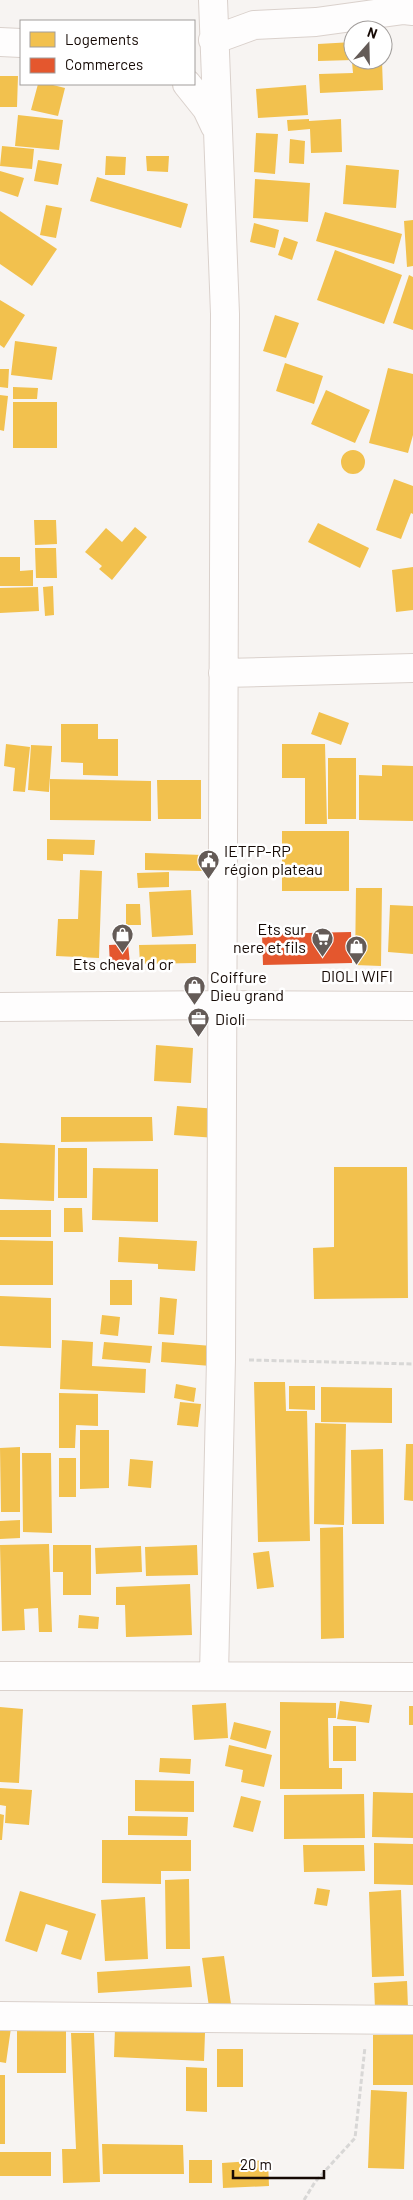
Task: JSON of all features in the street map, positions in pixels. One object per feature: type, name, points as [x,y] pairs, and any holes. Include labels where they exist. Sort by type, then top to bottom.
[{"type":"street","points":[[213,0],[216,130],[225,314],[221,1359],[214,1675]]},
{"type":"street","points":[[213,40],[254,25],[316,22],[404,10],[413,11]]},
{"type":"street","points":[[0,42],[20,43]]},
{"type":"street","points":[[188,85],[207,109],[216,130]]},
{"type":"street","points":[[223,673],[413,668]]},
{"type":"street","points":[[0,1007],[413,1006]]},
{"type":"street","points":[[0,1676],[214,1675],[413,1677]]},
{"type":"street","points":[[0,2016],[413,2020]]},
{"type":"path","points":[[221,1359],[413,1364]]},
{"type":"path","points":[[304,2200],[315,2182],[355,2138],[365,2058],[366,2021]]},
{"type":"building: Logements","points":[[343,43],[343,60],[318,61],[318,44]]},
{"type":"building: Logements","points":[[353,70],[382,70],[383,90],[320,93],[319,74],[353,73]]},
{"type":"building: Logements","points":[[0,76],[18,76],[17,107],[0,107]]},
{"type":"building: Logements","points":[[38,85],[53,85],[65,88],[58,116],[31,110]]},
{"type":"building: Logements","points":[[306,85],[308,115],[258,118],[256,89]]},
{"type":"building: Logements","points":[[18,115],[63,120],[59,150],[15,146]]},
{"type":"building: Logements","points":[[309,119],[309,121],[341,119],[342,152],[311,153],[310,129],[288,131],[287,120]]},
{"type":"building: Logements","points":[[256,133],[278,134],[275,174],[254,172]]},
{"type":"building: Logements","points":[[290,139],[305,141],[304,164],[289,163]]},
{"type":"building: Logements","points":[[2,146],[34,149],[32,169],[0,166]]},
{"type":"building: Logements","points":[[106,156],[126,157],[125,175],[105,175]]},
{"type":"building: Logements","points":[[146,156],[169,156],[168,172],[147,171]]},
{"type":"building: Logements","points":[[38,160],[62,164],[58,185],[34,181]]},
{"type":"building: Logements","points":[[346,165],[399,170],[396,208],[343,204]]},
{"type":"building: Logements","points":[[0,171],[24,178],[18,197],[0,191]]},
{"type":"building: Logements","points":[[97,177],[188,204],[181,228],[90,201]]},
{"type":"building: Logements","points":[[255,179],[310,183],[308,222],[253,218]]},
{"type":"building: Logements","points":[[46,205],[62,208],[56,238],[40,235]]},
{"type":"building: Logements","points":[[0,211],[57,249],[32,286],[0,264]]},
{"type":"building: Logements","points":[[325,212],[402,234],[394,264],[316,241]]},
{"type":"building: Logements","points":[[413,220],[413,266],[407,267],[404,221]]},
{"type":"building: Logements","points":[[254,223],[279,230],[275,248],[250,242]]},
{"type":"building: Logements","points":[[284,237],[298,242],[292,260],[278,255]]},
{"type":"building: Logements","points":[[335,250],[402,275],[384,324],[317,300]]},
{"type":"building: Logements","points":[[409,275],[413,277],[413,330],[393,323]]},
{"type":"building: Logements","points":[[0,300],[25,315],[4,348],[0,345]]},
{"type":"building: Logements","points":[[275,315],[299,323],[286,358],[263,351]]},
{"type":"building: Logements","points":[[15,341],[57,347],[52,380],[11,375]]},
{"type":"building: Logements","points":[[285,363],[323,376],[314,404],[276,391]]},
{"type":"building: Logements","points":[[388,368],[413,374],[413,435],[408,453],[369,443]]},
{"type":"building: Logements","points":[[0,369],[9,369],[8,388],[0,387]]},
{"type":"building: Logements","points":[[13,387],[38,388],[37,399],[13,399]]},
{"type":"building: Logements","points":[[326,390],[370,410],[355,443],[311,424]]},
{"type":"building: Logements","points":[[0,395],[8,396],[4,431],[0,430]]},
{"type":"building: Logements","points":[[13,402],[57,402],[57,448],[13,448]]},
{"type":"building: Logements","points":[[353,450],[358,451],[364,457],[364,467],[358,473],[353,474],[348,473],[342,467],[341,462],[342,457],[348,451]]},
{"type":"building: Logements","points":[[394,479],[413,486],[413,514],[411,513],[401,539],[376,530]]},
{"type":"building: Logements","points":[[34,520],[56,520],[57,544],[35,545]]},
{"type":"building: Logements","points":[[318,523],[369,548],[360,568],[308,542]]},
{"type":"building: Logements","points":[[135,527],[147,537],[112,580],[99,569],[102,566],[85,552],[106,528],[122,542]]},
{"type":"building: Logements","points":[[35,548],[56,548],[57,578],[36,578]]},
{"type":"building: Logements","points":[[0,557],[20,557],[20,571],[33,570],[33,586],[0,586]]},
{"type":"building: Logements","points":[[413,567],[413,610],[396,612],[392,570]]},
{"type":"building: Logements","points":[[53,586],[54,615],[45,616],[43,587]]},
{"type":"building: Logements","points":[[38,587],[39,611],[0,613],[0,588]]},
{"type":"building: Logements","points":[[319,712],[349,723],[341,745],[311,734]]},
{"type":"building: Logements","points":[[61,724],[98,724],[98,739],[118,739],[118,776],[83,775],[83,763],[61,762]]},
{"type":"building: Logements","points":[[6,744],[30,747],[25,792],[13,791],[15,768],[4,766]]},
{"type":"building: Logements","points":[[282,744],[325,744],[327,824],[305,824],[305,778],[282,778]]},
{"type":"building: Logements","points":[[31,745],[52,746],[49,792],[28,790]]},
{"type":"building: Logements","points":[[328,758],[356,758],[356,819],[328,819]]},
{"type":"building: Logements","points":[[382,765],[413,766],[413,821],[359,820],[359,775],[382,776]]},
{"type":"building: Logements","points":[[50,779],[151,781],[151,821],[50,820]]},
{"type":"building: Logements","points":[[157,780],[201,780],[201,819],[158,819]]},
{"type":"building: Logements","points":[[282,831],[349,831],[349,891],[282,891]]},
{"type":"building: Logements","points":[[47,839],[95,840],[94,855],[63,854],[63,861],[47,860]]},
{"type":"building: Logements","points":[[145,853],[203,855],[203,871],[145,870]]},
{"type":"building: Logements","points":[[80,870],[102,871],[99,958],[56,956],[58,919],[78,919]]},
{"type":"building: Logements","points":[[169,872],[169,887],[138,888],[137,873]]},
{"type":"building: Logements","points":[[356,888],[382,888],[381,966],[355,965]]},
{"type":"building: Logements","points":[[191,890],[193,935],[152,937],[149,892]]},
{"type":"building: Logements","points":[[126,904],[140,904],[141,925],[126,925]]},
{"type":"building: Logements","points":[[390,905],[413,906],[413,954],[388,952]]},
{"type":"building: Logements","points":[[196,944],[196,963],[140,964],[139,945]]},
{"type":"building: Logements","points":[[156,1045],[193,1048],[191,1083],[154,1081]]},
{"type":"building: Logements","points":[[177,1106],[218,1109],[216,1138],[174,1135]]},
{"type":"building: Logements","points":[[61,1117],[152,1117],[153,1141],[61,1142]]},
{"type":"building: Logements","points":[[0,1143],[55,1145],[54,1201],[0,1199]]},
{"type":"building: Logements","points":[[58,1148],[87,1148],[87,1198],[58,1198]]},
{"type":"building: Logements","points":[[334,1167],[407,1167],[408,1298],[314,1299],[313,1248],[334,1247]]},
{"type":"building: Logements","points":[[93,1168],[158,1169],[158,1222],[92,1220]]},
{"type":"building: Logements","points":[[64,1208],[82,1208],[83,1232],[64,1232]]},
{"type":"building: Logements","points":[[0,1210],[51,1210],[51,1237],[0,1237]]},
{"type":"building: Logements","points":[[119,1237],[197,1241],[195,1271],[158,1269],[158,1264],[118,1262]]},
{"type":"building: Logements","points":[[0,1240],[53,1241],[53,1285],[0,1285]]},
{"type":"building: Logements","points":[[110,1280],[132,1280],[132,1305],[110,1305]]},
{"type":"building: Logements","points":[[0,1296],[51,1298],[51,1348],[0,1346]]},
{"type":"building: Logements","points":[[160,1297],[177,1299],[174,1335],[158,1334]]},
{"type":"building: Logements","points":[[102,1315],[120,1317],[118,1336],[100,1334]]},
{"type":"building: Logements","points":[[62,1340],[93,1342],[92,1366],[146,1369],[145,1393],[60,1389]]},
{"type":"building: Logements","points":[[104,1342],[152,1346],[150,1363],[102,1359]]},
{"type":"building: Logements","points":[[162,1342],[212,1346],[211,1366],[161,1362]]},
{"type":"building: Logements","points":[[254,1382],[285,1382],[286,1411],[307,1411],[310,1541],[258,1542]]},
{"type":"building: Logements","points":[[176,1384],[196,1388],[194,1402],[174,1398]]},
{"type":"building: Logements","points":[[289,1386],[315,1386],[315,1410],[289,1409]]},
{"type":"building: Logements","points":[[321,1387],[392,1388],[392,1423],[321,1422]]},
{"type":"building: Logements","points":[[59,1393],[98,1394],[98,1426],[76,1425],[75,1448],[59,1448]]},
{"type":"building: Logements","points":[[180,1402],[201,1404],[198,1427],[177,1425]]},
{"type":"building: Logements","points":[[315,1423],[346,1424],[344,1525],[314,1524]]},
{"type":"building: Logements","points":[[80,1430],[109,1430],[109,1488],[80,1489]]},
{"type":"building: Logements","points":[[406,1444],[413,1444],[413,1501],[404,1500]]},
{"type":"building: Logements","points":[[20,1447],[20,1512],[1,1512],[0,1448]]},
{"type":"building: Logements","points":[[383,1449],[384,1524],[352,1524],[351,1450]]},
{"type":"building: Logements","points":[[22,1453],[51,1453],[52,1533],[23,1532]]},
{"type":"building: Logements","points":[[59,1458],[76,1458],[76,1497],[59,1497]]},
{"type":"building: Logements","points":[[130,1459],[153,1461],[151,1488],[128,1486]]},
{"type":"building: Logements","points":[[20,1520],[20,1538],[0,1539],[0,1521]]},
{"type":"building: Logements","points":[[343,1527],[344,1638],[321,1639],[320,1528]]},
{"type":"building: Logements","points":[[49,1544],[52,1632],[39,1632],[38,1608],[24,1609],[25,1630],[2,1631],[0,1545]]},
{"type":"building: Logements","points":[[53,1545],[91,1545],[91,1595],[63,1595],[63,1572],[53,1572]]},
{"type":"building: Logements","points":[[197,1545],[198,1575],[146,1576],[145,1547]]},
{"type":"building: Logements","points":[[141,1546],[142,1572],[96,1574],[95,1548]]},
{"type":"building: Logements","points":[[269,1551],[274,1587],[257,1589],[253,1553]]},
{"type":"building: Logements","points":[[190,1584],[192,1635],[126,1637],[125,1605],[116,1605],[116,1587]]},
{"type":"building: Logements","points":[[79,1615],[99,1617],[98,1629],[78,1628]]},
{"type":"building: Logements","points":[[340,1701],[372,1705],[369,1723],[337,1719]]},
{"type":"building: Logements","points":[[280,1702],[336,1703],[336,1718],[328,1718],[329,1768],[342,1768],[342,1789],[280,1789]]},
{"type":"building: Logements","points":[[226,1703],[228,1738],[194,1740],[192,1705]]},
{"type":"building: Logements","points":[[409,1706],[413,1706],[413,1725],[409,1725]]},
{"type":"building: Logements","points":[[0,1707],[23,1709],[19,1783],[0,1782]]},
{"type":"building: Logements","points":[[234,1722],[271,1731],[266,1749],[230,1739]]},
{"type":"building: Logements","points":[[333,1726],[356,1726],[356,1761],[333,1761]]},
{"type":"building: Logements","points":[[229,1745],[272,1755],[264,1787],[241,1782],[243,1770],[225,1766]]},
{"type":"building: Logements","points":[[160,1758],[191,1759],[190,1774],[159,1772]]},
{"type":"building: Logements","points":[[135,1780],[194,1781],[194,1812],[135,1811]]},
{"type":"building: Logements","points":[[0,1788],[32,1790],[29,1825],[5,1823],[6,1806],[0,1805]]},
{"type":"building: Logements","points":[[373,1792],[413,1793],[413,1838],[372,1837]]},
{"type":"building: Logements","points":[[364,1794],[365,1838],[284,1839],[284,1795]]},
{"type":"building: Logements","points":[[241,1796],[261,1801],[253,1832],[233,1827]]},
{"type":"building: Logements","points":[[0,1814],[4,1815],[2,1840],[0,1840]]},
{"type":"building: Logements","points":[[128,1816],[188,1817],[187,1836],[128,1835]]},
{"type":"building: Logements","points":[[102,1840],[191,1840],[191,1871],[161,1871],[161,1884],[102,1883]]},
{"type":"building: Logements","points":[[374,1843],[413,1844],[413,1885],[374,1884]]},
{"type":"building: Logements","points":[[303,1845],[364,1845],[365,1871],[304,1872]]},
{"type":"building: Logements","points":[[189,1879],[190,1949],[166,1949],[165,1880]]},
{"type":"building: Logements","points":[[317,1888],[330,1890],[327,1906],[314,1904]]},
{"type":"building: Logements","points":[[401,1890],[404,1976],[372,1977],[369,1892]]},
{"type":"building: Logements","points":[[20,1891],[96,1914],[81,1960],[61,1954],[68,1931],[46,1924],[37,1952],[5,1941]]},
{"type":"building: Logements","points":[[145,1897],[148,1959],[105,1961],[101,1900]]},
{"type":"building: Logements","points":[[224,1956],[231,2004],[209,2007],[202,1958]]},
{"type":"building: Logements","points":[[190,1966],[192,1987],[98,1993],[97,1972]]},
{"type":"building: Logements","points":[[407,1981],[408,2008],[375,2009],[374,1983]]},
{"type":"building: Logements","points":[[0,2026],[11,2028],[6,2063],[0,2062]]},
{"type":"building: Logements","points":[[115,2028],[205,2033],[204,2061],[114,2057]]},
{"type":"building: Logements","points":[[17,2029],[66,2029],[66,2073],[17,2073]]},
{"type":"building: Logements","points":[[71,2033],[94,2033],[100,2182],[63,2183],[62,2149],[76,2149]]},
{"type":"building: Logements","points":[[373,2035],[413,2035],[413,2085],[373,2085]]},
{"type":"building: Logements","points":[[217,2049],[243,2049],[243,2087],[217,2087]]},
{"type":"building: Logements","points":[[186,2067],[207,2068],[207,2112],[186,2111]]},
{"type":"building: Logements","points":[[0,2075],[5,2075],[5,2144],[0,2144]]},
{"type":"building: Logements","points":[[371,2090],[407,2092],[404,2169],[368,2168]]},
{"type":"building: Logements","points":[[102,2144],[183,2145],[184,2174],[103,2174]]},
{"type":"building: Logements","points":[[0,2152],[51,2152],[51,2176],[0,2176]]},
{"type":"building: Logements","points":[[189,2160],[212,2160],[212,2183],[189,2183]]},
{"type":"building: Logements","points":[[268,2160],[269,2186],[223,2188],[222,2163]]},
{"type":"building: Commerces","points":[[351,932],[352,963],[263,965],[262,934]]},
{"type":"building: Commerces","points":[[128,944],[130,964],[110,966],[109,945]]},
{"type":"place","name":"IETFP-RP région plateau","points":[[208,879]]},
{"type":"place","name":"Ets cheval d or","points":[[123,954]]},
{"type":"place","name":"Ets sur nere et fils","points":[[322,957]]},
{"type":"place","name":"DIOLI WIFI","points":[[357,966]]},
{"type":"place","name":"Coiffure Dieu grand","points":[[194,1005]]},
{"type":"place","name":"Dioli","points":[[199,1038]]}]
